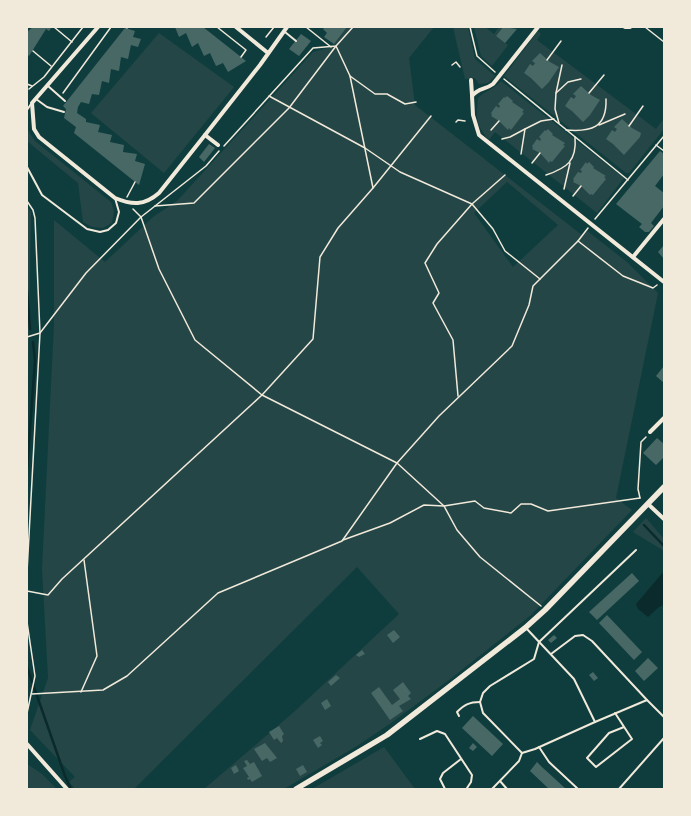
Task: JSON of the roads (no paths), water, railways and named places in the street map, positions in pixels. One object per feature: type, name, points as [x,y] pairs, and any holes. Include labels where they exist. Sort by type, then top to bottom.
[{"type":"street","points":[[98,27],[32,104],[34,129],[39,137],[115,198],[129,204],[141,204],[152,199],[159,193],[285,29]]},
{"type":"street","points":[[236,27],[268,53]]},
{"type":"street","points":[[472,96],[479,89],[489,87],[493,84],[538,27]]},
{"type":"street","points":[[625,27],[630,27]]},
{"type":"street","points":[[471,80],[471,105],[479,135],[663,281]]},
{"type":"street","points":[[205,135],[218,145]]},
{"type":"street","points":[[633,257],[664,219]]},
{"type":"street","points":[[650,432],[664,418]]},
{"type":"street","points":[[296,789],[387,735],[525,628],[545,610],[664,487]]},
{"type":"street","points":[[648,504],[664,519]]},
{"type":"street","points":[[27,744],[67,789]]},
{"type":"lane","points":[[285,29],[296,40]]},
{"type":"lane","points":[[48,86],[65,101]]},
{"type":"lane","points":[[36,99],[47,107],[64,112]]},
{"type":"lane","points":[[27,110],[32,104]]},
{"type":"lane","points":[[27,167],[42,195],[87,229],[100,232],[108,230],[116,223],[119,212],[115,198]]},
{"type":"lane","points":[[522,753],[483,713],[480,702],[483,693],[490,686],[534,659],[539,642],[636,550]]},
{"type":"lane","points":[[525,628],[574,679],[595,722]]},
{"type":"lane","points":[[551,654],[575,636],[583,635],[592,642],[664,717]]},
{"type":"lane","points":[[522,753],[647,700]]},
{"type":"lane","points":[[459,716],[457,712],[463,706],[470,702],[480,702]]},
{"type":"lane","points":[[615,713],[632,739],[596,767],[587,758],[609,733],[624,727]]},
{"type":"lane","points":[[420,739],[437,731],[444,734],[472,774],[471,782],[467,789]]},
{"type":"lane","points":[[619,789],[664,738]]},
{"type":"lane","points":[[539,747],[549,762],[578,789]]},
{"type":"lane","points":[[492,789],[519,761],[522,753]]},
{"type":"lane","points":[[446,789],[440,779],[443,773],[461,759]]},
{"type":"lane","points":[[500,781],[507,789]]},
{"type":"waterway","points":[[27,290],[30,329]]},
{"type":"waterway","points":[[27,470],[35,361],[33,342]]},
{"type":"waterway","points":[[644,525],[664,546]]},
{"type":"waterway","points":[[27,667],[65,776],[71,789]]}]
